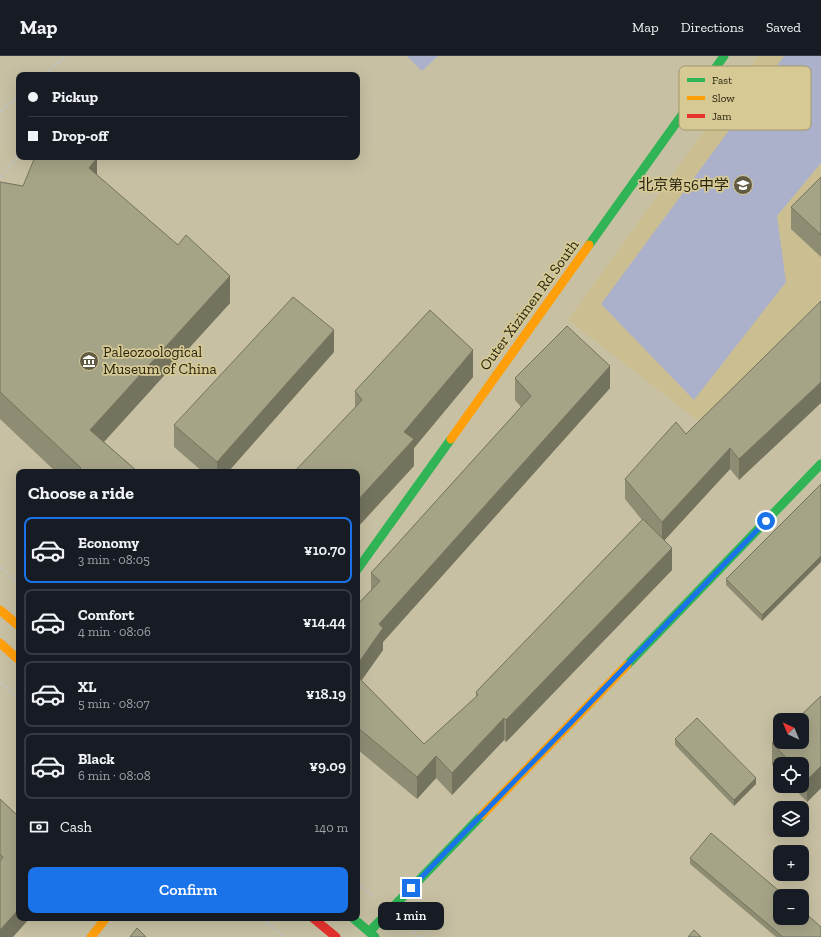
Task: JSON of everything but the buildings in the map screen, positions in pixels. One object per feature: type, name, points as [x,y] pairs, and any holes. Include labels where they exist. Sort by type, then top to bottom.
[{"type":"street","name":"Outer Xizimen Rd South","points":[[717,66],[724,56]]},
{"type":"street","name":"Outer Xizimen Rd South","points":[[360,566],[679,119]]},
{"type":"street","points":[[356,921],[372,935],[821,464]]},
{"type":"street","points":[[0,610],[16,623]]},
{"type":"street","points":[[0,643],[16,657]]},
{"type":"street","points":[[91,937],[104,921]]},
{"type":"street","points":[[317,921],[336,937]]},
{"type":"path","points":[[47,72],[66,56]]},
{"type":"path","points":[[0,112],[16,99]]},
{"type":"path","points":[[0,178],[16,159]]},
{"type":"path","points":[[0,567],[16,581]]},
{"type":"path","points":[[0,682],[16,696]]},
{"type":"path","points":[[265,921],[284,937]]},
{"type":"shaded area","points":[[407,56],[438,56],[422,71]]},
{"type":"shaded area","name":"北京第56中学","points":[[758,56],[821,56],[821,314],[701,423],[568,320],[705,130],[811,130],[811,66],[751,66]]},
{"type":"shaded area","points":[[784,56],[821,56],[821,163],[777,216],[786,282],[694,400],[601,304],[729,130],[811,130],[811,66],[777,66]]},
{"type":"traffic: fast","points":[[717,66],[724,56]]},
{"type":"traffic: fast","points":[[589,245],[679,119]]},
{"type":"traffic: fast","points":[[360,566],[451,439]]},
{"type":"traffic: fast","points":[[627,665],[821,464]]},
{"type":"traffic: fast","points":[[369,932],[482,815]]},
{"type":"traffic: fast","points":[[356,921],[375,937]]},
{"type":"traffic: slow","points":[[451,439],[589,245]]},
{"type":"traffic: slow","points":[[0,610],[16,623]]},
{"type":"traffic: slow","points":[[0,643],[16,657]]},
{"type":"traffic: slow","points":[[482,815],[627,665]]},
{"type":"traffic: slow","points":[[91,937],[104,921]]},
{"type":"traffic: jam","points":[[317,921],[336,937]]},
{"type":"place","name":"北京第56中学","points":[[743,185]]},
{"type":"place","name":"Paleozoological Museum of China","points":[[89,361]]},
{"type":"route","points":[[411,888],[766,521]]}]
